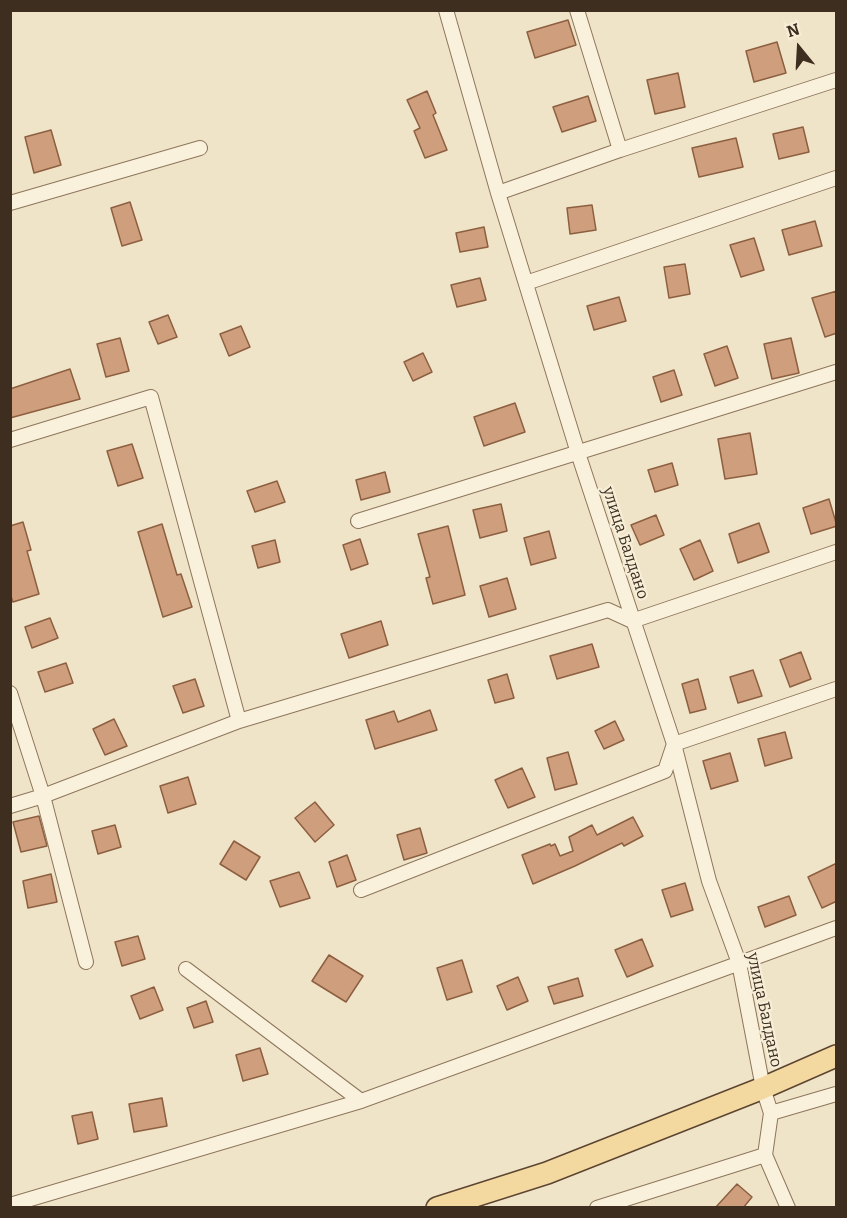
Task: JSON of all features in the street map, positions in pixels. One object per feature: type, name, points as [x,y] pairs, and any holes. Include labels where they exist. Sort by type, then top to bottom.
[{"type":"main road","points":[[437,1208],[547,1173],[763,1088],[837,1056]]},
{"type":"street","name":"улица Балдано","points":[[446,10],[498,194],[578,453],[674,744],[709,881],[739,963],[763,1088],[771,1113]]},
{"type":"street","points":[[577,10],[621,150]]},
{"type":"street","points":[[498,194],[621,150],[837,80]]},
{"type":"street","points":[[10,203],[200,148]]},
{"type":"street","points":[[526,283],[837,178]]},
{"type":"street","points":[[358,521],[837,372]]},
{"type":"street","points":[[10,440],[151,397],[239,721]]},
{"type":"street","points":[[10,806],[43,796],[239,721],[608,610],[633,621],[837,552]]},
{"type":"street","points":[[362,890],[665,771],[674,744],[837,689]]},
{"type":"street","points":[[10,693],[43,796],[86,962]]},
{"type":"street","points":[[10,1204],[361,1101],[837,928]]},
{"type":"street","points":[[186,969],[361,1101]]},
{"type":"street","points":[[788,1208],[765,1155],[771,1113],[837,1094]]},
{"type":"street","points":[[597,1208],[765,1155]]},
{"type":"building","points":[[568,20],[576,45],[535,58],[527,32]]},
{"type":"building","points":[[777,42],[786,73],[754,82],[746,51]]},
{"type":"building","points":[[678,73],[685,107],[655,114],[647,80]]},
{"type":"building","points":[[427,91],[436,113],[433,115],[447,150],[425,158],[414,131],[420,128],[407,100]]},
{"type":"building","points":[[588,96],[596,121],[562,132],[553,107]]},
{"type":"building","points":[[803,127],[809,152],[779,159],[773,134]]},
{"type":"building","points":[[51,130],[61,165],[34,173],[25,137]]},
{"type":"building","points":[[736,138],[743,167],[699,177],[692,148]]},
{"type":"building","points":[[130,202],[142,240],[122,246],[111,208]]},
{"type":"building","points":[[592,205],[596,230],[570,234],[567,208]]},
{"type":"building","points":[[815,221],[822,246],[789,255],[782,230]]},
{"type":"building","points":[[484,227],[488,247],[460,252],[456,233]]},
{"type":"building","points":[[754,238],[764,270],[741,277],[730,245]]},
{"type":"building","points":[[685,264],[690,294],[669,298],[664,267]]},
{"type":"building","points":[[480,278],[486,300],[457,307],[451,285]]},
{"type":"building","points":[[837,291],[837,333],[825,337],[812,298]]},
{"type":"building","points":[[619,297],[626,321],[594,330],[587,306]]},
{"type":"building","points":[[168,315],[177,337],[158,344],[149,322]]},
{"type":"building","points":[[241,326],[250,347],[229,356],[220,334]]},
{"type":"building","points":[[120,338],[129,371],[106,377],[97,344]]},
{"type":"building","points":[[791,338],[799,373],[772,379],[764,344]]},
{"type":"building","points":[[727,346],[738,378],[715,386],[704,354]]},
{"type":"building","points":[[423,353],[432,372],[413,381],[404,362]]},
{"type":"building","points":[[70,369],[80,399],[10,418],[10,389]]},
{"type":"building","points":[[674,370],[682,395],[661,402],[653,377]]},
{"type":"building","points":[[515,403],[525,432],[484,446],[474,417]]},
{"type":"building","points":[[750,433],[757,474],[725,479],[718,439]]},
{"type":"building","points":[[132,444],[143,478],[118,486],[107,451]]},
{"type":"building","points":[[672,463],[678,485],[655,492],[648,470]]},
{"type":"building","points":[[385,472],[390,492],[361,500],[356,480]]},
{"type":"building","points":[[277,481],[285,502],[255,512],[247,491]]},
{"type":"building","points":[[829,499],[837,526],[811,534],[803,508]]},
{"type":"building","points":[[501,504],[507,531],[480,538],[473,510]]},
{"type":"building","points":[[656,515],[664,535],[640,545],[631,525]]},
{"type":"building","points":[[23,522],[31,550],[27,551],[39,594],[13,602],[10,594],[10,526]]},
{"type":"building","points":[[759,523],[769,552],[738,563],[729,534]]},
{"type":"building","points":[[162,524],[177,575],[181,574],[192,607],[163,617],[138,532]]},
{"type":"building","points":[[448,526],[465,595],[433,604],[426,578],[430,577],[418,534]]},
{"type":"building","points":[[549,531],[556,558],[531,565],[524,538]]},
{"type":"building","points":[[360,539],[368,564],[351,570],[343,545]]},
{"type":"building","points":[[275,540],[280,562],[258,568],[252,546]]},
{"type":"building","points":[[700,540],[713,571],[694,580],[680,549]]},
{"type":"building","points":[[507,578],[516,609],[489,617],[480,586]]},
{"type":"building","points":[[50,618],[58,638],[32,648],[25,627]]},
{"type":"building","points":[[381,621],[388,645],[349,658],[341,634]]},
{"type":"building","points":[[592,644],[599,667],[557,679],[550,656]]},
{"type":"building","points":[[801,652],[811,679],[790,687],[780,660]]},
{"type":"building","points":[[66,663],[73,683],[45,692],[38,672]]},
{"type":"building","points":[[753,670],[762,696],[738,703],[730,677]]},
{"type":"building","points":[[507,674],[514,698],[495,703],[488,680]]},
{"type":"building","points":[[195,679],[204,706],[183,713],[173,686]]},
{"type":"building","points":[[698,679],[706,709],[690,713],[682,684]]},
{"type":"building","points":[[430,710],[437,730],[375,749],[366,720],[394,711],[398,722]]},
{"type":"building","points":[[114,719],[127,746],[105,755],[93,729]]},
{"type":"building","points":[[615,721],[624,740],[604,749],[595,731]]},
{"type":"building","points":[[785,732],[792,758],[765,766],[758,739]]},
{"type":"building","points":[[568,752],[577,784],[555,790],[547,758]]},
{"type":"building","points":[[730,753],[738,781],[711,789],[703,761]]},
{"type":"building","points":[[522,768],[535,797],[508,808],[495,780]]},
{"type":"building","points":[[188,777],[196,804],[168,813],[160,786]]},
{"type":"building","points":[[315,802],[334,825],[315,842],[295,818]]},
{"type":"building","points":[[39,816],[47,846],[21,852],[13,822]]},
{"type":"building","points":[[633,817],[643,836],[624,846],[622,843],[533,884],[522,855],[555,844],[560,856],[573,851],[569,837],[592,825],[597,835]]},
{"type":"building","points":[[115,825],[121,847],[98,854],[92,831]]},
{"type":"building","points":[[420,828],[427,853],[404,860],[397,835]]},
{"type":"building","points":[[234,841],[260,857],[246,880],[220,864]]},
{"type":"building","points":[[347,855],[356,880],[337,887],[329,862]]},
{"type":"building","points":[[837,863],[837,901],[822,908],[808,877]]},
{"type":"building","points":[[299,872],[310,898],[280,907],[270,881]]},
{"type":"building","points":[[51,874],[57,902],[28,908],[23,881]]},
{"type":"building","points":[[685,883],[693,910],[671,917],[662,890]]},
{"type":"building","points":[[789,896],[796,915],[765,927],[758,907]]},
{"type":"building","points":[[138,936],[145,959],[122,966],[115,942]]},
{"type":"building","points":[[642,939],[653,966],[627,977],[615,950]]},
{"type":"building","points":[[329,955],[363,976],[346,1002],[312,981]]},
{"type":"building","points":[[462,960],[472,992],[447,1000],[437,968]]},
{"type":"building","points":[[518,977],[528,1001],[507,1010],[497,986]]},
{"type":"building","points":[[578,978],[583,996],[554,1004],[548,987]]},
{"type":"building","points":[[154,987],[163,1010],[140,1019],[131,996]]},
{"type":"building","points":[[206,1001],[213,1022],[194,1028],[187,1008]]},
{"type":"building","points":[[260,1048],[268,1074],[243,1081],[236,1055]]},
{"type":"building","points":[[162,1098],[167,1126],[134,1132],[129,1104]]},
{"type":"building","points":[[92,1112],[98,1139],[78,1144],[72,1116]]},
{"type":"building","points":[[737,1184],[752,1197],[743,1208],[715,1208]]}]
